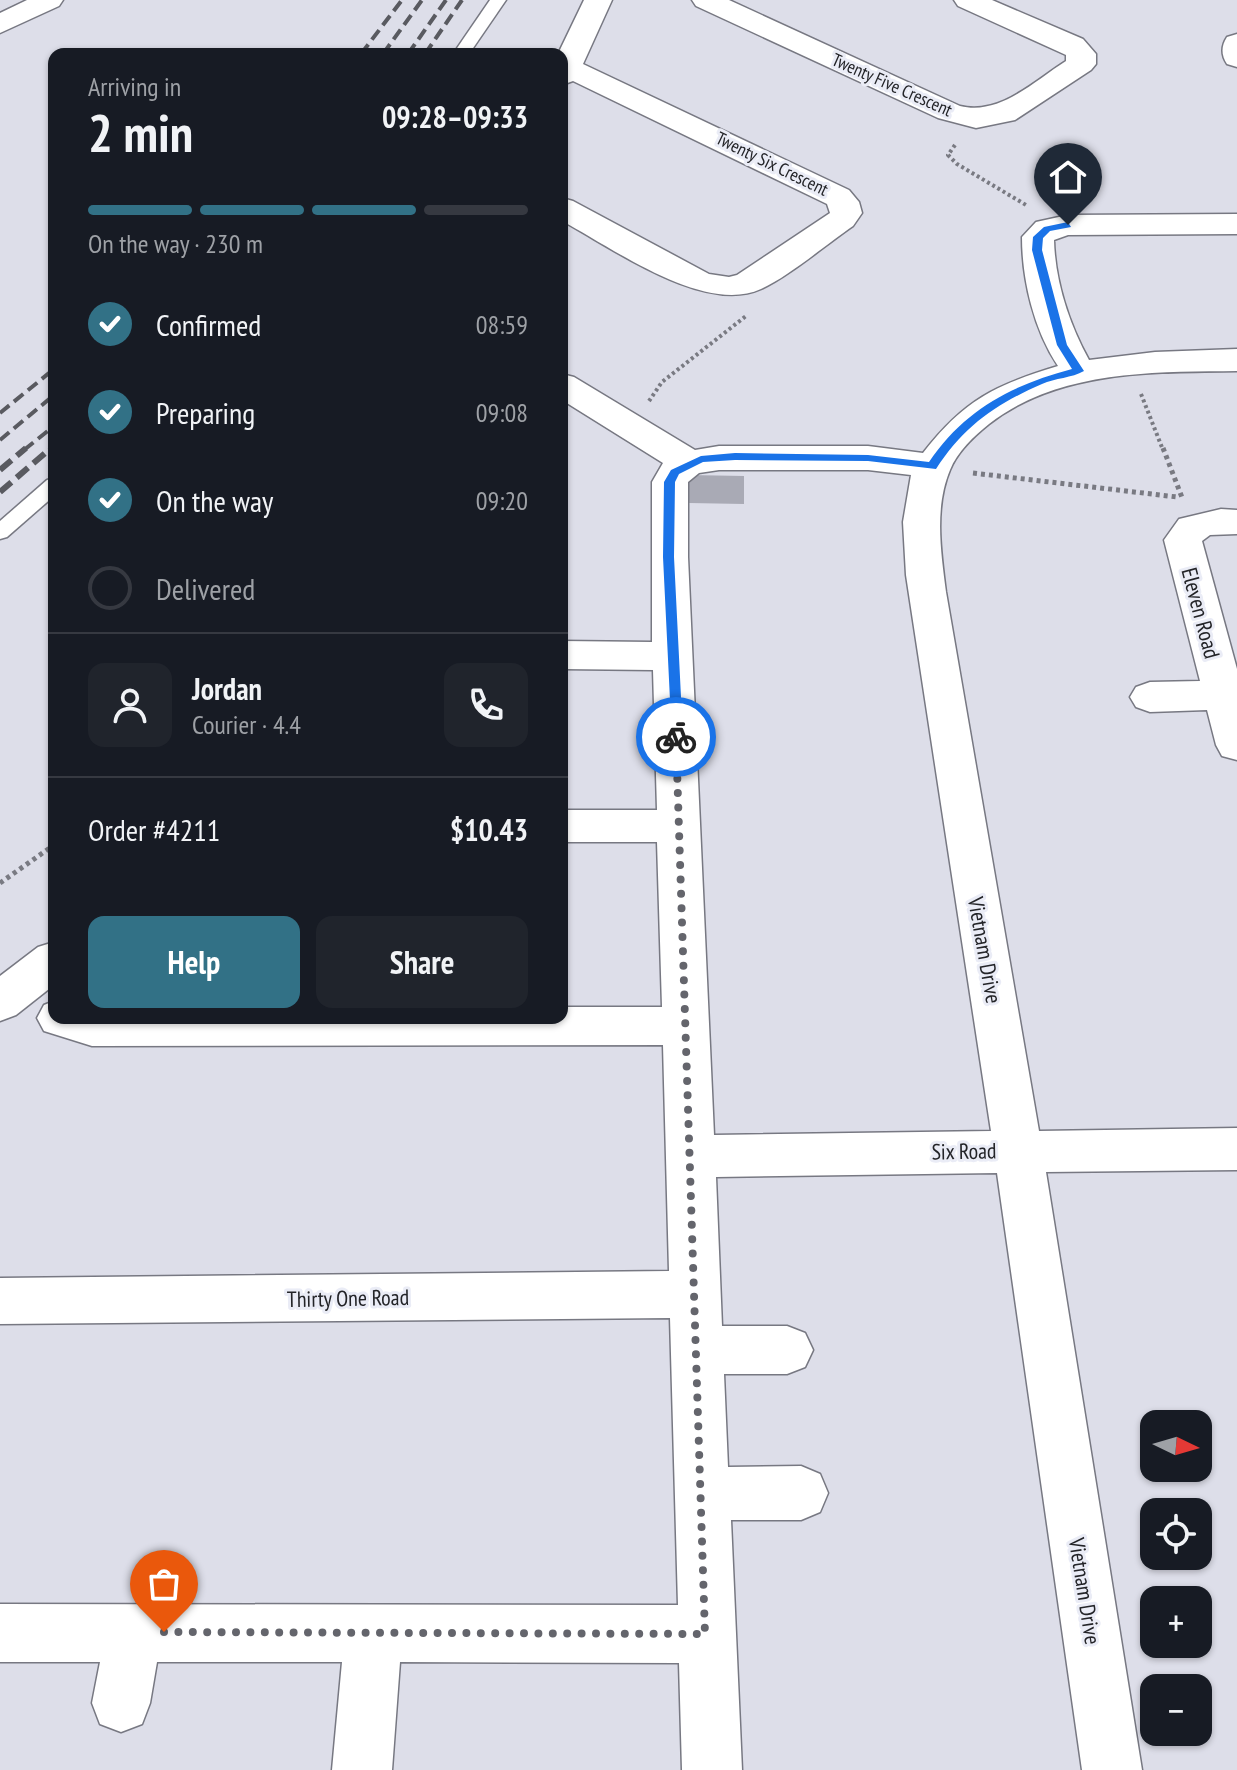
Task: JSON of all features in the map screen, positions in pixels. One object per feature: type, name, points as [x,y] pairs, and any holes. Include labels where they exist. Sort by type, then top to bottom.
[{"type":"street","points":[[568,64],[598,0]]},
{"type":"street","name":"Twenty Five Crescent","points":[[706,0],[949,112],[976,119],[1004,114],[1075,69],[1081,59],[1078,50],[1060,38],[968,0]]},
{"type":"street","points":[[0,24],[43,1]]},
{"type":"street","points":[[1237,43],[1237,58]]},
{"type":"street","name":"Twenty Six Crescent","points":[[568,74],[695,126],[843,202],[846,213],[842,219],[749,282],[729,287]]},
{"type":"street","points":[[568,211],[700,282],[729,287]]},
{"type":"street","points":[[1079,371],[1062,345],[1040,265],[1038,237],[1047,229],[1089,224],[1237,224]]},
{"type":"street","name":"Vietnam Drive","points":[[1112,1770],[1017,1150],[954,771],[922,546],[922,504],[948,469],[951,438],[973,417],[1040,381],[1079,371],[1169,361],[1237,360]]},
{"type":"street","points":[[568,388],[689,463]]},
{"type":"street","points":[[712,1770],[669,557],[670,482],[675,472],[689,463],[735,457],[868,458],[948,469]]},
{"type":"street","name":"Eleven Road","points":[[1237,522],[1200,524],[1192,527],[1183,540],[1230,695],[1237,745]]},
{"type":"street","points":[[568,655],[673,656]]},
{"type":"street","points":[[1150,697],[1230,695]]},
{"type":"street","points":[[568,826],[680,826]]},
{"type":"street","points":[[48,965],[8,996],[48,1013]]},
{"type":"street","points":[[81,1024],[119,1028],[687,1026]]},
{"type":"street","name":"Six Road","points":[[692,1156],[1237,1149]]},
{"type":"street","name":"Thirty One Road","points":[[0,1301],[696,1294]]},
{"type":"street","points":[[698,1350],[787,1350]]},
{"type":"street","points":[[701,1494],[801,1493]]},
{"type":"street","points":[[121,1703],[134,1632]]},
{"type":"street","points":[[0,1633],[705,1634]]},
{"type":"street","points":[[362,1770],[373,1633]]},
{"type":"lane","points":[[465,48],[498,0]]},
{"type":"lane","points":[[0,532],[48,490]]},
{"type":"path","points":[[976,119],[948,155],[967,171],[1025,204],[1034,219],[1047,229]]},
{"type":"path","points":[[625,421],[644,408],[662,382],[748,315],[727,300],[729,287]]},
{"type":"path","points":[[948,469],[1182,498],[1139,391]]},
{"type":"path","points":[[0,883],[48,849]]},
{"type":"building","points":[[689,475],[744,476],[744,504],[689,503]]},
{"type":"railway","points":[[366,48],[402,0]]},
{"type":"railway","points":[[387,48],[422,0]]},
{"type":"railway","points":[[412,48],[446,0]]},
{"type":"railway","points":[[429,48],[462,0]]},
{"type":"railway","points":[[0,413],[48,374]]},
{"type":"railway","points":[[0,440],[48,400]]},
{"type":"railway","points":[[24,450],[48,431]]},
{"type":"railway","points":[[0,470],[26,448]]},
{"type":"railway","points":[[0,492],[48,451]]},
{"type":"way so far","points":[[164,1632],[705,1634],[676,737]]},
{"type":"route","points":[[676,737],[669,557],[670,482],[675,472],[701,459],[735,457],[868,458],[932,466],[951,438],[973,417],[1040,381],[1079,371],[1062,345],[1037,250],[1038,237],[1047,229],[1068,225]]}]
